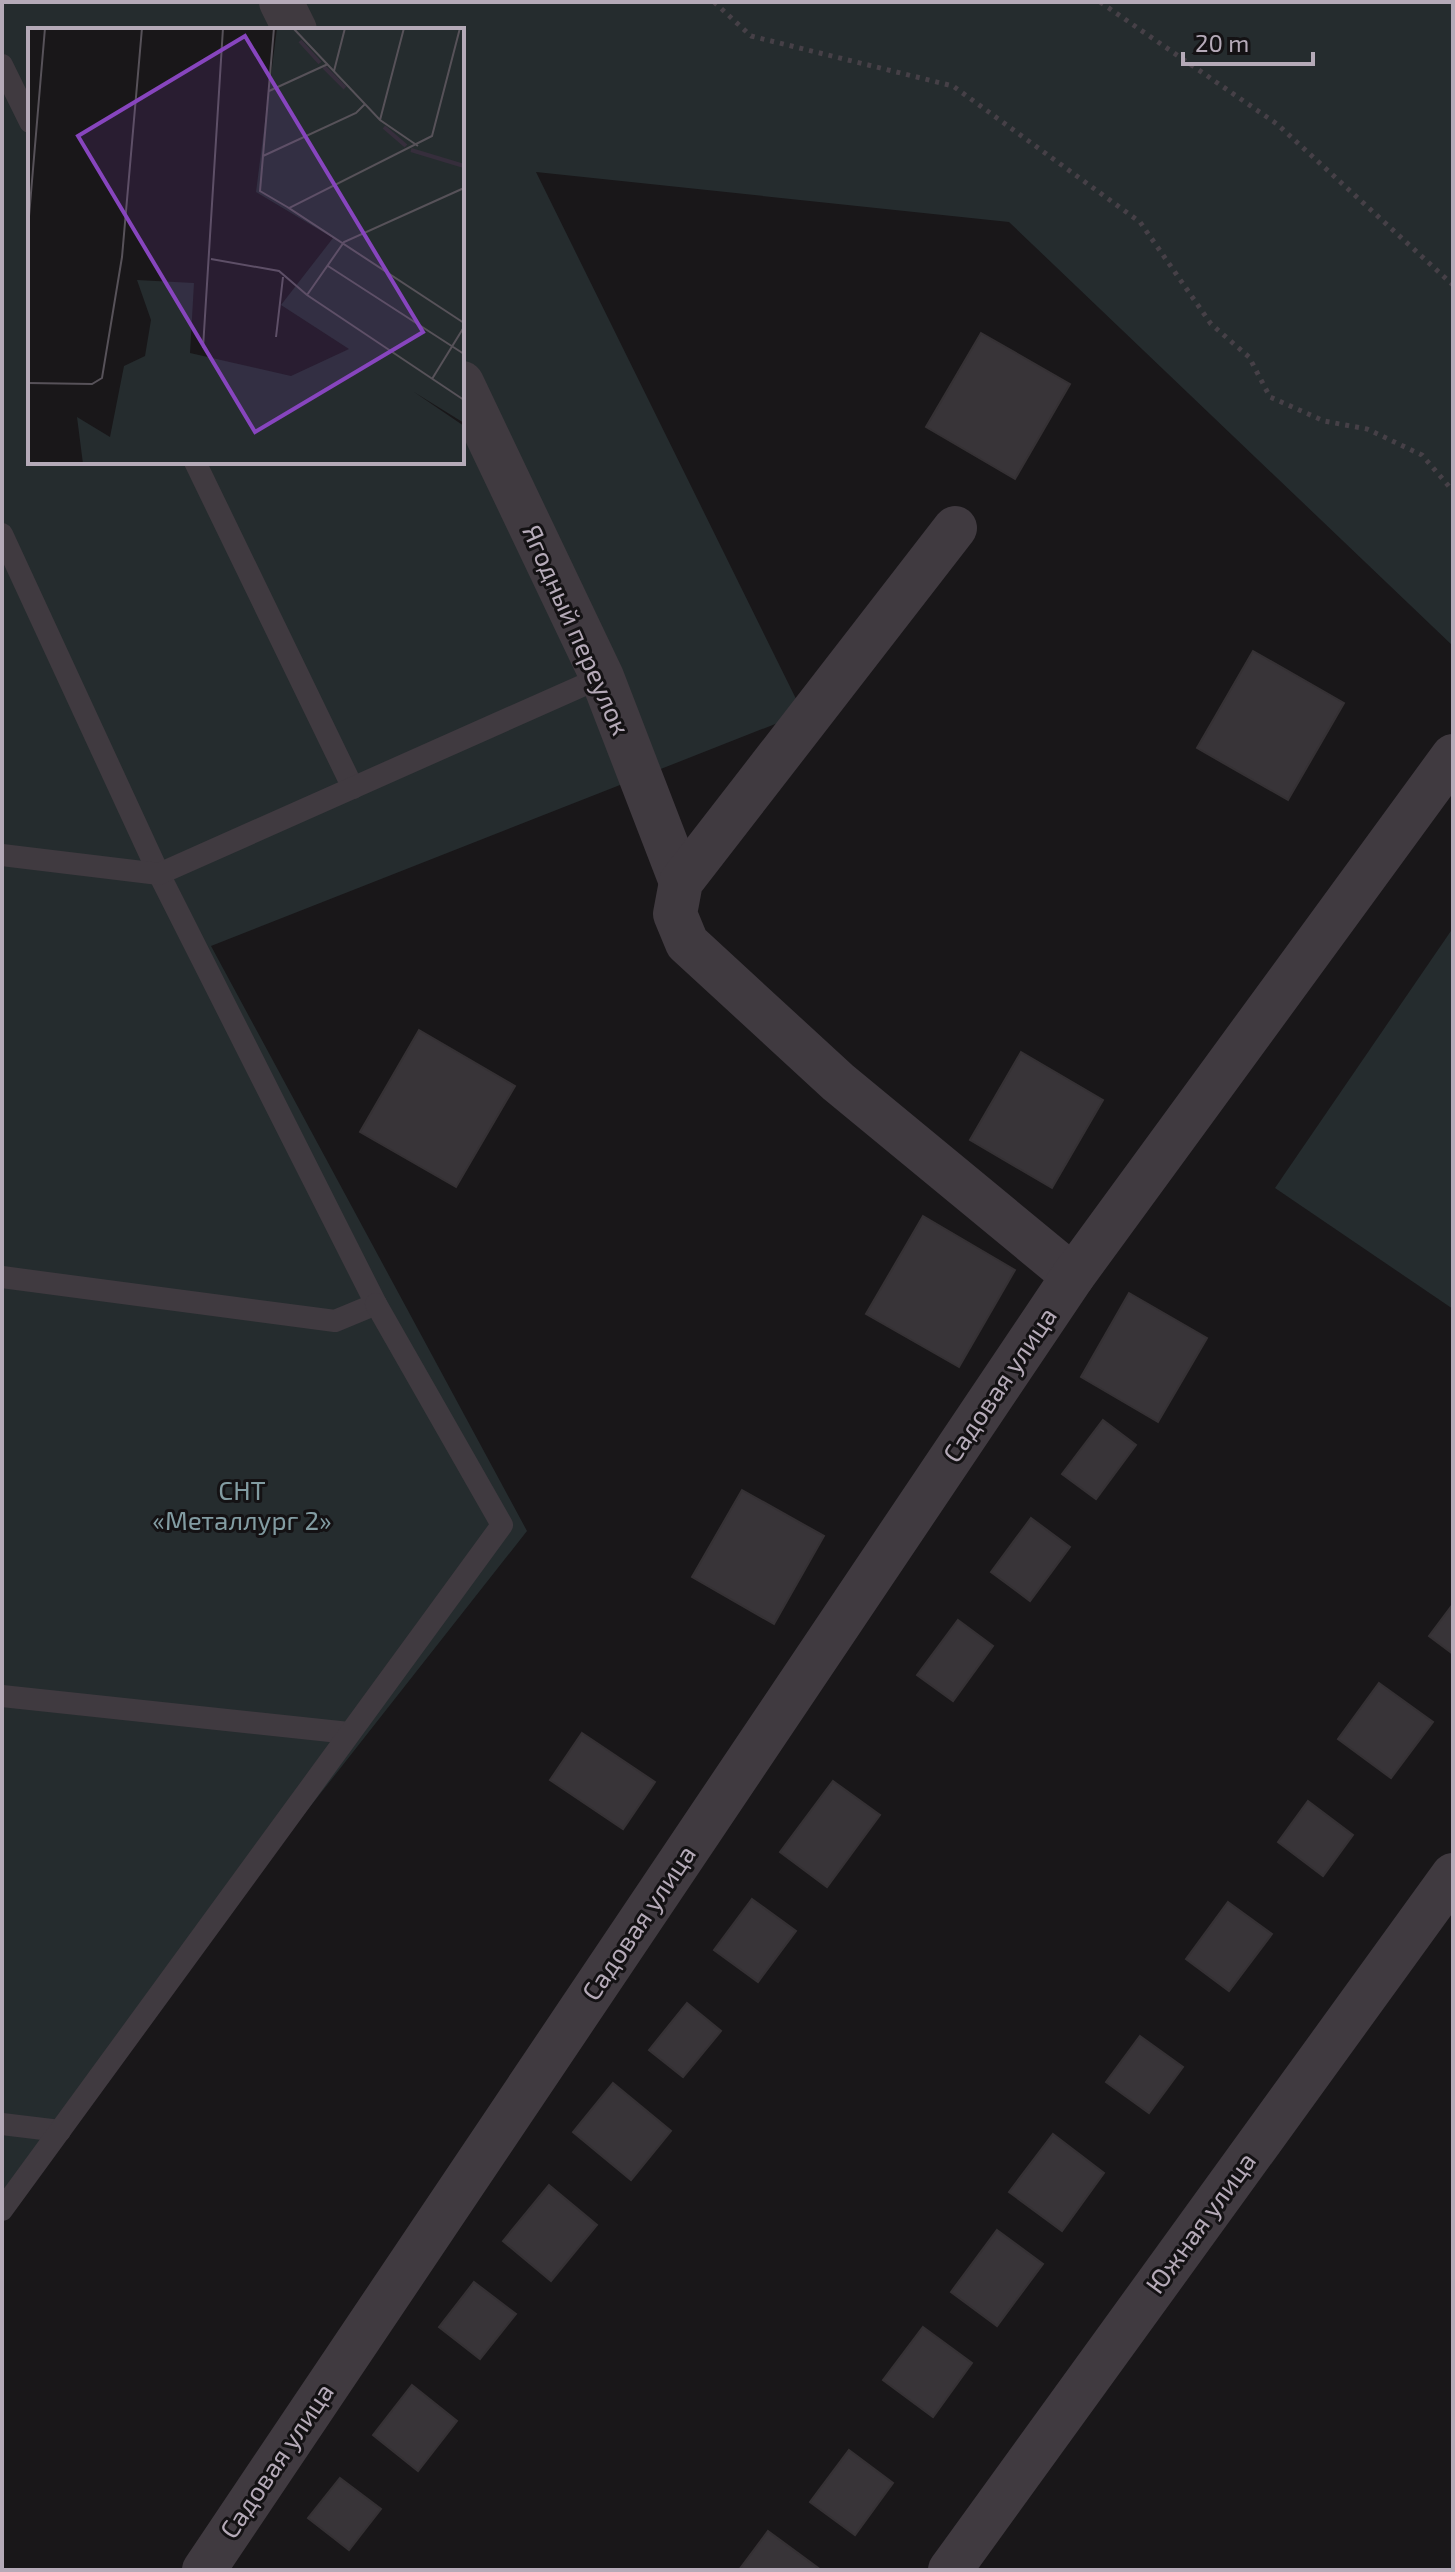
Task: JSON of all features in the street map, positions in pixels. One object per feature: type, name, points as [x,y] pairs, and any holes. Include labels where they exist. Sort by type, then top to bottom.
[{"type":"street","points":[[281,2],[294,28]]},
{"type":"street","name":"Ягодный переулок","points":[[464,387],[602,677],[681,882]]},
{"type":"street","points":[[955,528],[681,882],[675,914],[687,943],[838,1082],[1073,1276]]},
{"type":"street","name":"Садовая улица","points":[[204,2570],[1073,1276],[1453,756]]},
{"type":"street","name":"Южная улица","points":[[950,2570],[1453,1875]]},
{"type":"lane","points":[[2,65],[28,118]]},
{"type":"lane","points":[[196,464],[353,788]]},
{"type":"lane","points":[[2,534],[159,874],[376,1304],[502,1525],[2,2210]]},
{"type":"lane","points":[[2,855],[159,874],[602,677]]},
{"type":"lane","points":[[2,1277],[335,1321],[376,1304]]},
{"type":"lane","points":[[2,1696],[349,1733]]},
{"type":"lane","points":[[2,2124],[60,2131]]},
{"type":"path","points":[[714,2],[751,36],[953,86],[1140,222],[1211,324],[1249,357],[1270,397],[1324,421],[1367,429],[1422,455],[1453,491]]},
{"type":"path","points":[[1100,2],[1277,124],[1453,285]]},
{"type":"green space","name":"СНТ «Металлург 2»","points":[[2,2],[1453,2],[1453,646],[1009,222],[536,172],[803,713],[211,946],[527,1531],[2,2198]]},
{"type":"green space","points":[[1453,928],[1453,1309],[1275,1188]]},
{"type":"building","points":[[981,333],[1070,384],[1015,479],[926,427]]},
{"type":"building","points":[[1253,651],[1344,703],[1288,800],[1197,748]]},
{"type":"building","points":[[419,1030],[515,1086],[456,1187],[360,1132]]},
{"type":"building","points":[[1021,1052],[1103,1100],[1052,1188],[970,1140]]},
{"type":"building","points":[[923,1216],[1015,1270],[959,1367],[866,1314]]},
{"type":"building","points":[[1129,1293],[1207,1338],[1158,1422],[1081,1377]]},
{"type":"building","points":[[1103,1420],[1136,1445],[1096,1499],[1062,1474]]},
{"type":"building","points":[[742,1490],[824,1536],[774,1624],[692,1577]]},
{"type":"building","points":[[1031,1518],[1070,1547],[1030,1601],[991,1572]]},
{"type":"building","points":[[1453,1604],[1453,1654],[1429,1636]]},
{"type":"building","points":[[958,1620],[993,1646],[953,1701],[917,1675]]},
{"type":"building","points":[[1379,1683],[1433,1722],[1391,1778],[1338,1739]]},
{"type":"building","points":[[582,1733],[655,1782],[623,1829],[550,1780]]},
{"type":"building","points":[[833,1781],[880,1815],[827,1887],[780,1852]]},
{"type":"building","points":[[1308,1801],[1353,1835],[1323,1876],[1278,1842]]},
{"type":"building","points":[[752,1899],[796,1931],[758,1982],[714,1950]]},
{"type":"building","points":[[1228,1902],[1272,1934],[1229,1991],[1186,1959]]},
{"type":"building","points":[[687,2003],[721,2031],[683,2077],[649,2050]]},
{"type":"building","points":[[1140,2036],[1183,2067],[1149,2113],[1106,2082]]},
{"type":"building","points":[[613,2083],[671,2131],[631,2180],[573,2132]]},
{"type":"building","points":[[1053,2134],[1104,2173],[1062,2231],[1009,2192]]},
{"type":"building","points":[[549,2185],[597,2225],[551,2281],[503,2241]]},
{"type":"building","points":[[997,2230],[1043,2264],[997,2326],[951,2292]]},
{"type":"building","points":[[474,2282],[516,2314],[480,2359],[439,2327]]},
{"type":"building","points":[[923,2327],[972,2363],[933,2417],[883,2380]]},
{"type":"building","points":[[412,2385],[457,2421],[418,2471],[373,2435]]},
{"type":"building","points":[[849,2450],[893,2483],[855,2535],[810,2502]]},
{"type":"building","points":[[340,2478],[381,2509],[349,2550],[308,2518]]},
{"type":"building","points":[[768,2531],[821,2570],[739,2570]]}]
